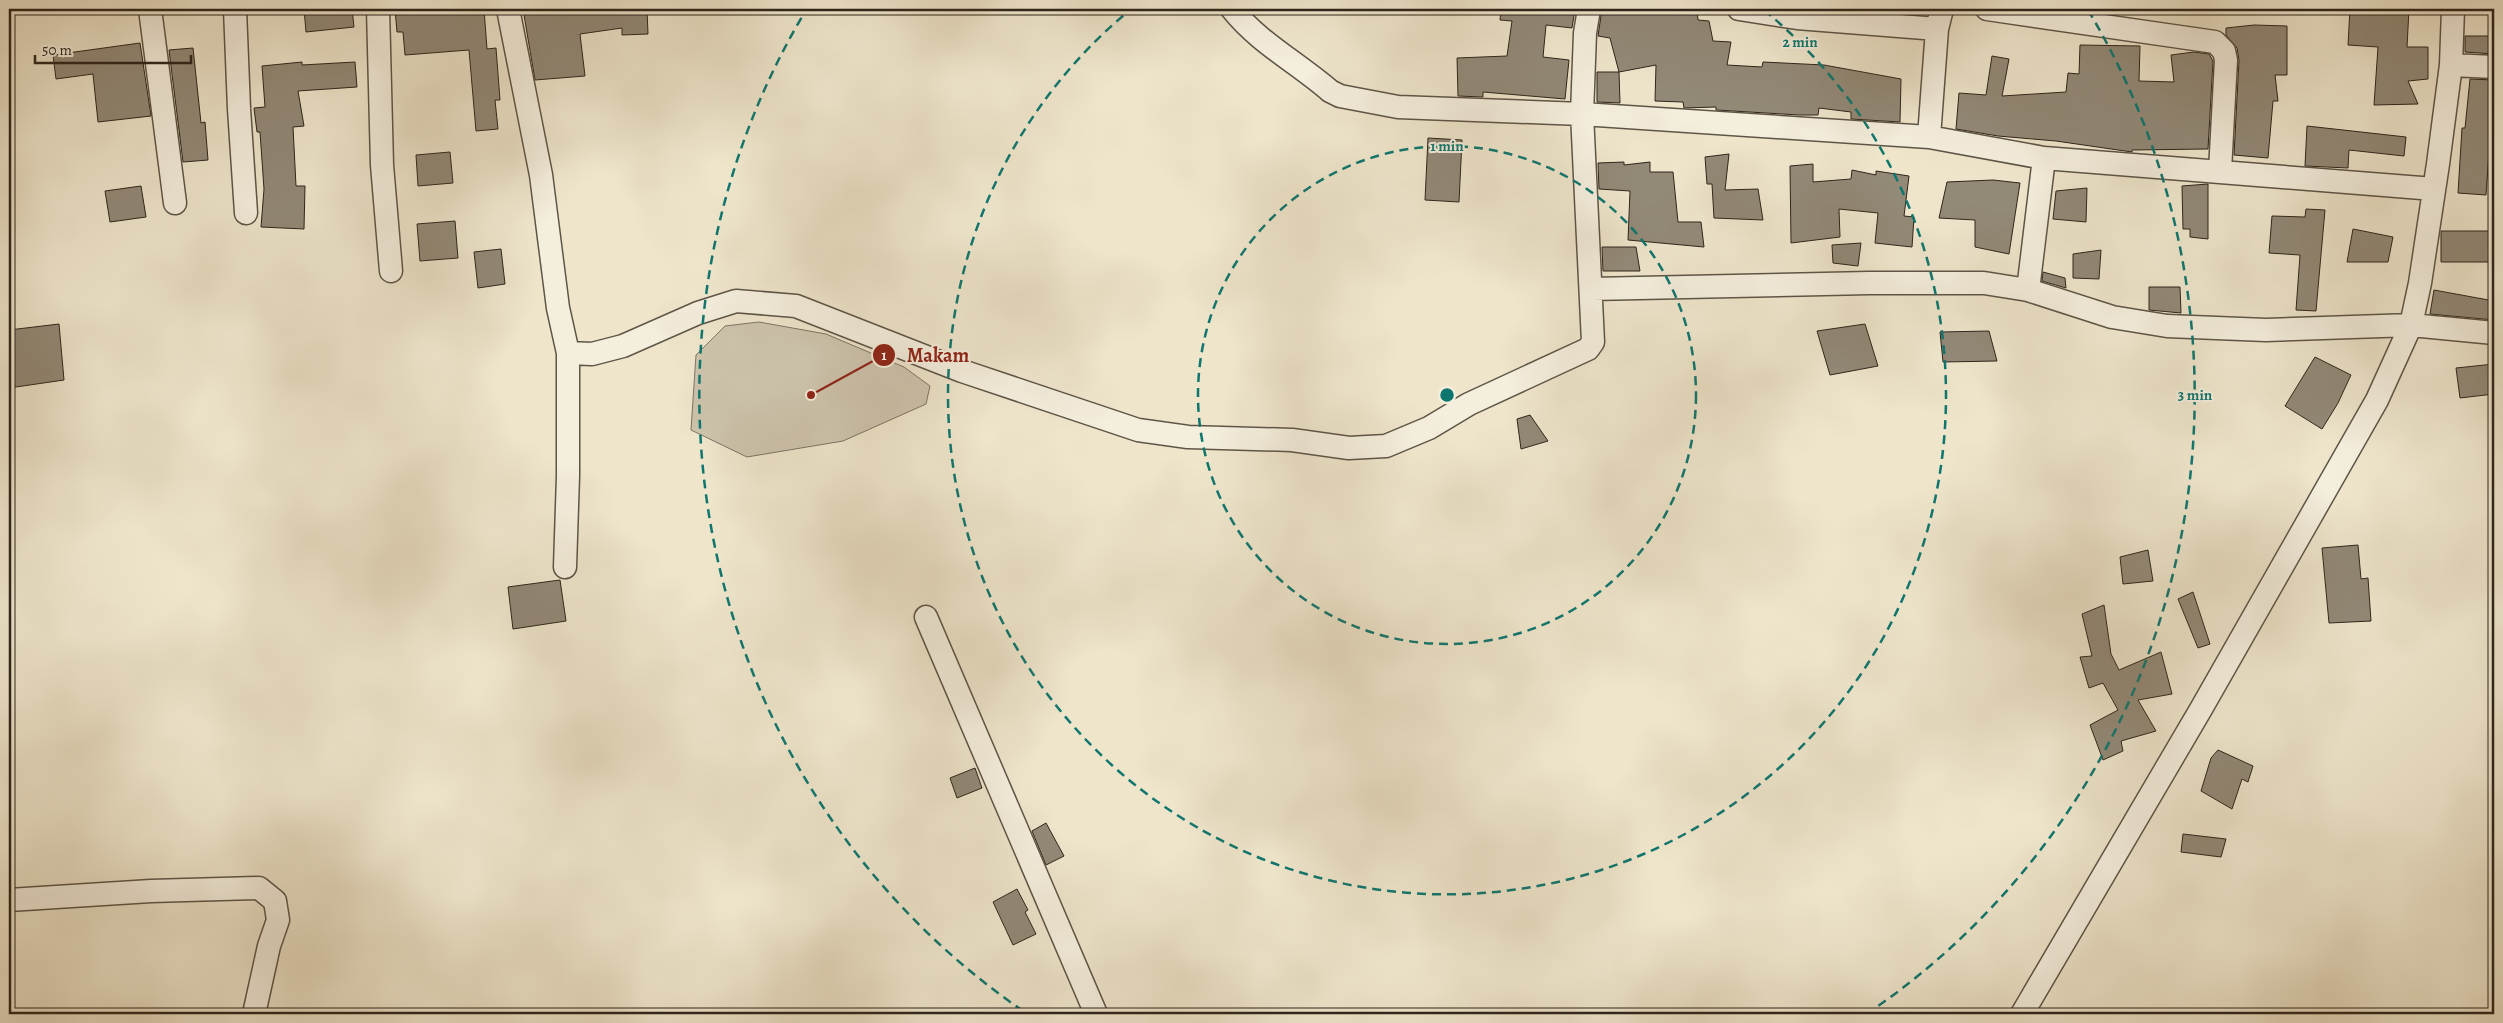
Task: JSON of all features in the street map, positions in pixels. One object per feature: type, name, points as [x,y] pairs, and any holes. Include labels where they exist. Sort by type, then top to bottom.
[{"type":"street","points":[[150,9],[175,203]]},
{"type":"street","points":[[235,9],[246,213]]},
{"type":"street","points":[[378,9],[382,165],[391,271]]},
{"type":"street","points":[[508,9],[542,175],[558,308],[568,353],[568,476],[565,567]]},
{"type":"street","points":[[1232,9],[1247,27],[1266,43],[1340,96],[1398,107],[1582,114],[1929,137],[2044,158],[2434,189]]},
{"type":"street","points":[[568,353],[592,354],[623,346],[698,313],[736,301],[796,306],[962,371],[1138,430],[1188,436],[1292,440],[1350,448],[1386,446],[1429,428],[1469,404],[1588,349],[1593,342],[1592,289],[1582,114],[1585,32],[1589,9]]},
{"type":"street","points":[[1739,9],[1797,18],[1940,19],[1929,137]]},
{"type":"street","points":[[1987,9],[2214,42],[2224,51],[2226,60],[2220,172]]},
{"type":"street","points":[[2022,1014],[2201,709],[2378,400],[2411,325],[2420,283],[2451,65],[2453,9]]},
{"type":"street","points":[[2451,65],[2494,67]]},
{"type":"street","points":[[2028,290],[2044,158]]},
{"type":"street","points":[[1592,289],[1869,283],[1984,283],[2028,290],[2112,317],[2167,326],[2266,330],[2411,325],[2494,332]]},
{"type":"street","points":[[926,617],[1096,1014]]},
{"type":"street","points":[[9,900],[151,891],[259,888],[275,901],[278,920],[269,946],[254,1014]]},
{"type":"shaded area","points":[[759,322],[826,334],[904,367],[930,386],[926,404],[843,441],[747,457],[691,430],[696,355],[725,326]]},
{"type":"building","points":[[304,9],[352,9],[354,27],[306,32]]},
{"type":"building","points":[[395,9],[484,9],[487,49],[496,48],[500,100],[495,100],[498,129],[476,131],[469,50],[405,55],[403,32],[397,32]]},
{"type":"building","points":[[523,9],[647,9],[648,34],[622,35],[622,28],[580,34],[585,76],[535,80]]},
{"type":"building","points":[[1501,9],[1575,9],[1572,28],[1546,25],[1543,57],[1569,60],[1565,99],[1483,92],[1483,97],[1458,96],[1457,58],[1507,56],[1512,21],[1500,20]]},
{"type":"building","points":[[1602,9],[1697,9],[1698,20],[1709,21],[1713,41],[1731,42],[1727,65],[1762,67],[1763,62],[1824,65],[1901,79],[1900,122],[1851,119],[1851,112],[1819,108],[1818,115],[1799,115],[1716,110],[1716,107],[1684,108],[1683,102],[1655,101],[1656,65],[1619,72],[1610,38],[1598,36]]},
{"type":"building","points":[[2350,9],[2409,9],[2407,47],[2428,47],[2428,79],[2408,81],[2418,104],[2374,105],[2378,47],[2348,45]]},
{"type":"building","points":[[2254,25],[2287,26],[2287,75],[2275,75],[2278,101],[2273,101],[2268,158],[2234,155],[2239,60],[2237,48],[2226,35],[2226,28]]},
{"type":"building","points":[[2465,36],[2494,36],[2494,54],[2465,52]]},
{"type":"building","points":[[140,43],[151,116],[98,122],[93,74],[56,79],[53,55]]},
{"type":"building","points":[[2080,45],[2140,46],[2139,81],[2174,82],[2171,55],[2194,52],[2209,54],[2213,61],[2208,149],[2132,150],[2132,152],[1956,129],[1959,93],[1986,95],[1992,56],[2009,59],[2002,96],[2066,92],[2068,73],[2079,74]]},
{"type":"building","points":[[193,48],[201,123],[205,122],[208,160],[183,162],[169,50]]},
{"type":"building","points":[[302,62],[302,65],[355,62],[357,87],[298,91],[304,126],[293,127],[296,186],[305,186],[304,229],[261,227],[264,189],[260,132],[257,132],[254,108],[265,107],[262,66]]},
{"type":"building","points":[[1597,72],[1619,72],[1620,103],[1597,102]]},
{"type":"building","points":[[2470,79],[2494,80],[2494,122],[2491,122],[2486,195],[2458,193],[2462,128],[2465,128]]},
{"type":"building","points":[[2307,126],[2406,137],[2404,156],[2349,150],[2348,168],[2305,166]]},
{"type":"building","points":[[1428,138],[1462,140],[1459,202],[1425,200]]},
{"type":"building","points":[[450,152],[453,183],[418,186],[416,155]]},
{"type":"building","points":[[1729,154],[1725,190],[1758,189],[1763,220],[1714,218],[1712,184],[1707,184],[1705,157]]},
{"type":"building","points":[[1624,162],[1624,165],[1650,162],[1650,172],[1673,172],[1678,222],[1701,222],[1704,247],[1628,240],[1630,191],[1599,189],[1598,163]]},
{"type":"building","points":[[1813,164],[1813,182],[1851,179],[1852,170],[1876,175],[1876,171],[1909,176],[1904,216],[1914,217],[1912,247],[1875,243],[1878,213],[1839,209],[1840,237],[1791,243],[1790,166]]},
{"type":"building","points":[[1993,180],[2020,183],[2009,254],[1975,247],[1975,220],[1939,218],[1947,182]]},
{"type":"building","points":[[2208,184],[2208,239],[2190,237],[2190,229],[2183,229],[2182,186]]},
{"type":"building","points":[[141,186],[146,217],[110,222],[105,191]]},
{"type":"building","points":[[2087,188],[2086,222],[2053,219],[2056,191]]},
{"type":"building","points":[[2306,209],[2325,210],[2316,311],[2296,310],[2300,255],[2269,253],[2272,216],[2305,217]]},
{"type":"building","points":[[455,221],[458,258],[420,261],[417,224]]},
{"type":"building","points":[[2353,229],[2393,237],[2388,262],[2347,262]]},
{"type":"building","points":[[2441,231],[2494,231],[2494,262],[2441,262]]},
{"type":"building","points":[[1861,243],[1858,266],[1833,263],[1832,245]]},
{"type":"building","points":[[1602,247],[1636,247],[1640,271],[1603,271]]},
{"type":"building","points":[[501,249],[505,284],[478,288],[474,252]]},
{"type":"building","points":[[2101,250],[2099,279],[2073,278],[2073,254]]},
{"type":"building","points":[[2043,272],[2065,278],[2066,288],[2042,281]]},
{"type":"building","points":[[2149,287],[2180,287],[2181,313],[2149,310]]},
{"type":"building","points":[[2434,290],[2494,301],[2494,320],[2430,314]]},
{"type":"building","points":[[59,324],[64,380],[9,388],[9,330]]},
{"type":"building","points":[[1865,324],[1878,366],[1830,375],[1817,331]]},
{"type":"building","points":[[1989,331],[1997,361],[1943,362],[1940,332]]},
{"type":"building","points":[[2315,357],[2351,375],[2338,403],[2322,429],[2285,406]]},
{"type":"building","points":[[2494,364],[2494,394],[2460,398],[2456,368]]},
{"type":"building","points":[[1530,415],[1548,441],[1521,449],[1517,419]]},
{"type":"building","points":[[2358,545],[2361,579],[2368,578],[2371,621],[2329,623],[2322,548]]},
{"type":"building","points":[[2148,550],[2153,581],[2123,584],[2120,557]]},
{"type":"building","points":[[560,580],[566,621],[513,629],[508,587]]},
{"type":"building","points":[[2193,592],[2210,644],[2198,648],[2178,599]]},
{"type":"building","points":[[2104,605],[2111,654],[2119,670],[2161,652],[2172,694],[2138,700],[2156,731],[2121,741],[2123,751],[2103,760],[2090,725],[2118,710],[2103,683],[2089,688],[2080,657],[2092,656],[2082,614]]},
{"type":"building","points":[[2218,750],[2253,766],[2248,782],[2242,779],[2232,809],[2201,791],[2211,758]]},
{"type":"building","points":[[975,768],[982,788],[957,798],[950,778]]},
{"type":"building","points":[[1046,823],[1064,856],[1046,865],[1032,831]]},
{"type":"building","points":[[2183,834],[2226,839],[2221,857],[2181,852]]},
{"type":"building","points":[[1017,889],[1028,910],[1025,912],[1036,934],[1013,945],[993,902]]},
{"type":"place","name":"Makam","points":[[811,395]]}]
